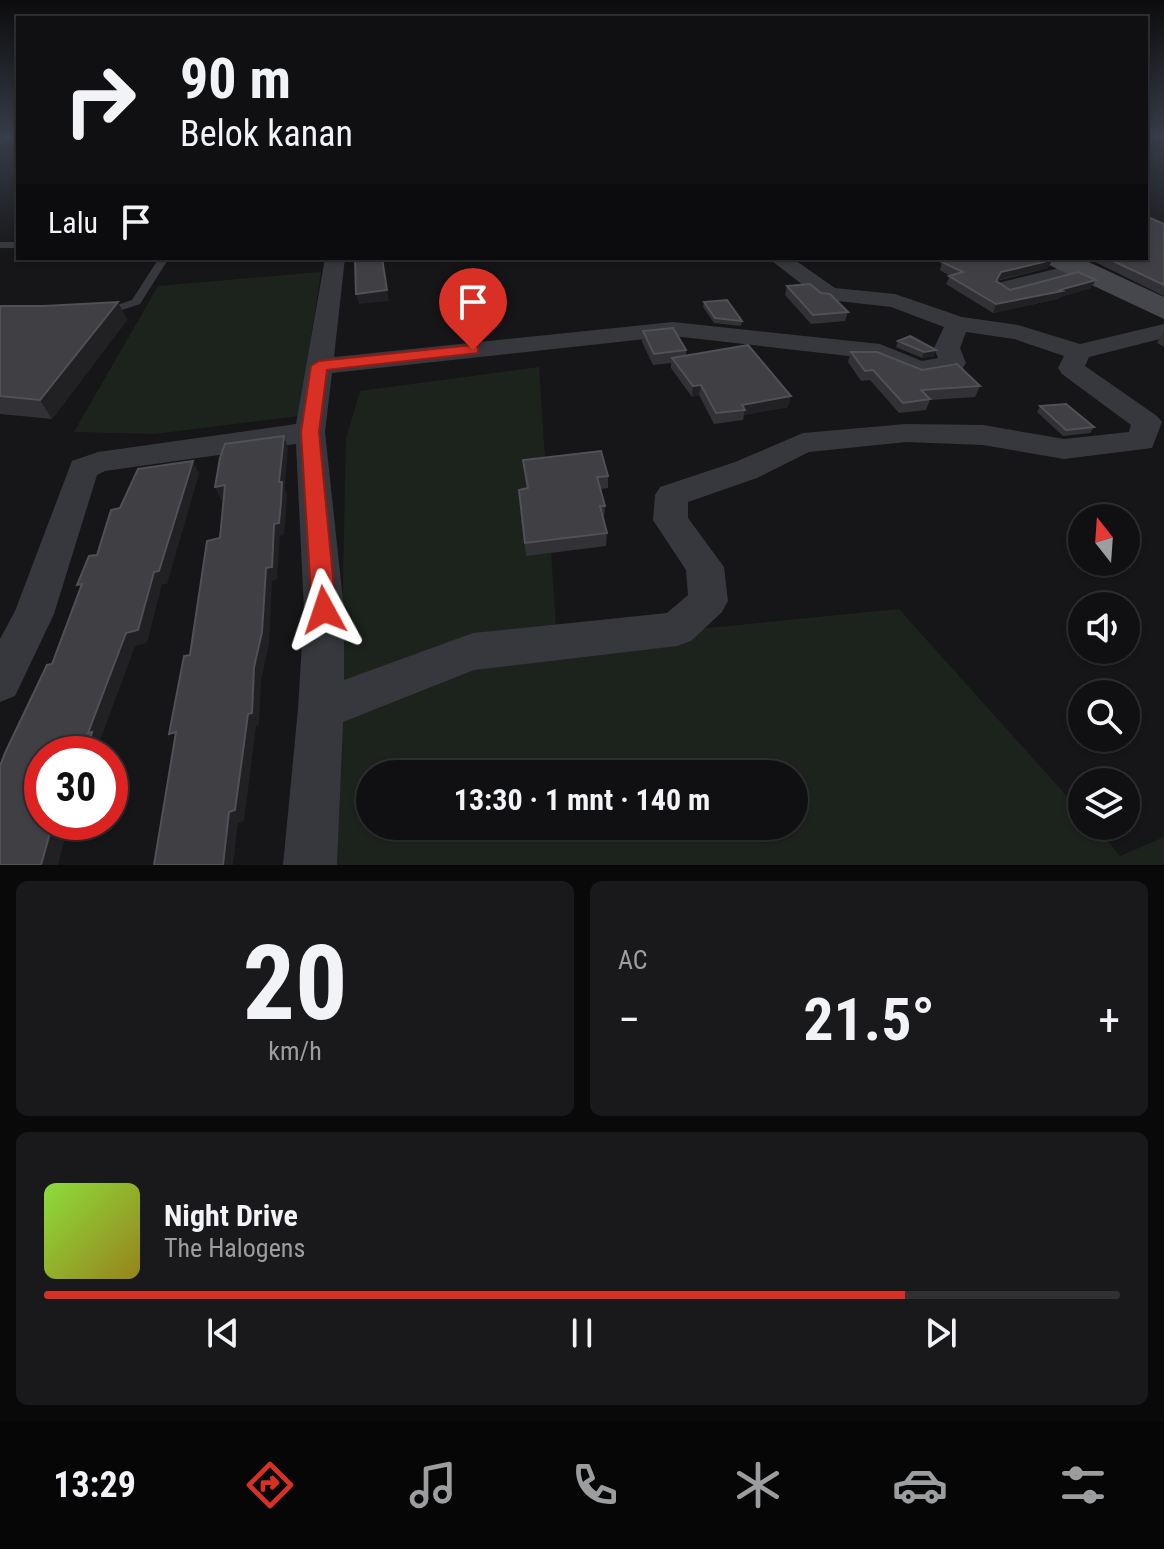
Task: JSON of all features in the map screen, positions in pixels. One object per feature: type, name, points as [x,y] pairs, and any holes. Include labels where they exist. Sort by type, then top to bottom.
[{"type":"main road","points":[[1069,264],[1164,309]]},
{"type":"street","points":[[310,865],[321,709],[324,610],[310,432],[319,366],[343,260]]},
{"type":"street","points":[[781,260],[829,294],[895,301],[958,324],[1018,332],[1079,352],[1164,331]]},
{"type":"street","points":[[1006,288],[1069,264]]},
{"type":"street","points":[[319,366],[673,329],[880,352],[919,369],[953,363],[947,348],[958,324]]},
{"type":"street","points":[[321,709],[473,652],[677,629],[708,601],[705,567],[670,520],[672,495],[746,470],[803,443],[906,433],[983,435],[1064,449],[1141,441],[1147,422],[1071,368],[1079,352]]},
{"type":"street","points":[[0,682],[34,614],[83,469],[98,462],[310,432]]},
{"type":"lane","points":[[86,315],[112,312],[136,302],[163,260]]},
{"type":"shaded area","points":[[321,272],[299,416],[154,434],[74,432],[158,286]]},
{"type":"shaded area","points":[[539,367],[557,643],[899,609],[1068,797],[1068,840],[1106,840],[1120,856],[1164,837],[1164,865],[337,865],[346,439],[360,391]]},
{"type":"building","points":[[1148,217],[1164,224],[1164,285],[1111,260],[1148,260]]},
{"type":"building","points":[[355,260],[382,260],[387,290],[356,294]]},
{"type":"building","points":[[1052,260],[1001,272],[996,281],[1010,290],[1078,272],[1096,280],[1059,290],[1062,291],[996,304],[949,276],[963,272],[942,262]]},
{"type":"building","points":[[810,284],[821,293],[830,294],[848,312],[813,315],[787,286]]},
{"type":"building","points":[[727,300],[742,321],[715,318],[704,302]]},
{"type":"building","points":[[118,302],[40,400],[0,396],[0,306]]},
{"type":"building","points":[[673,328],[686,350],[654,354],[643,331]]},
{"type":"building","points":[[910,336],[936,350],[924,352],[898,341]]},
{"type":"building","points":[[748,345],[791,396],[742,405],[745,410],[716,413],[701,385],[693,386],[672,358]]},
{"type":"building","points":[[851,352],[877,352],[922,370],[957,364],[980,386],[921,390],[930,399],[903,403],[873,370],[865,371]]},
{"type":"building","points":[[1066,404],[1094,427],[1066,430],[1040,406]]},
{"type":"building","points":[[284,436],[279,523],[274,524],[272,567],[266,568],[262,632],[254,667],[252,713],[248,714],[235,810],[229,812],[223,865],[154,865],[176,732],[169,734],[184,656],[190,655],[207,541],[220,538],[225,485],[215,487],[220,458],[225,444]]},
{"type":"building","points":[[601,451],[608,476],[597,477],[605,506],[600,506],[607,533],[525,543],[519,490],[528,488],[523,460]]},
{"type":"building","points":[[193,461],[159,571],[154,572],[138,630],[126,633],[88,733],[92,732],[91,736],[24,736],[24,840],[48,840],[41,865],[0,865],[0,766],[47,665],[52,664],[82,584],[77,585],[89,556],[97,555],[111,510],[120,508],[138,469]]},
{"type":"route","points":[[324,610],[310,432],[319,366],[473,350]]}]
